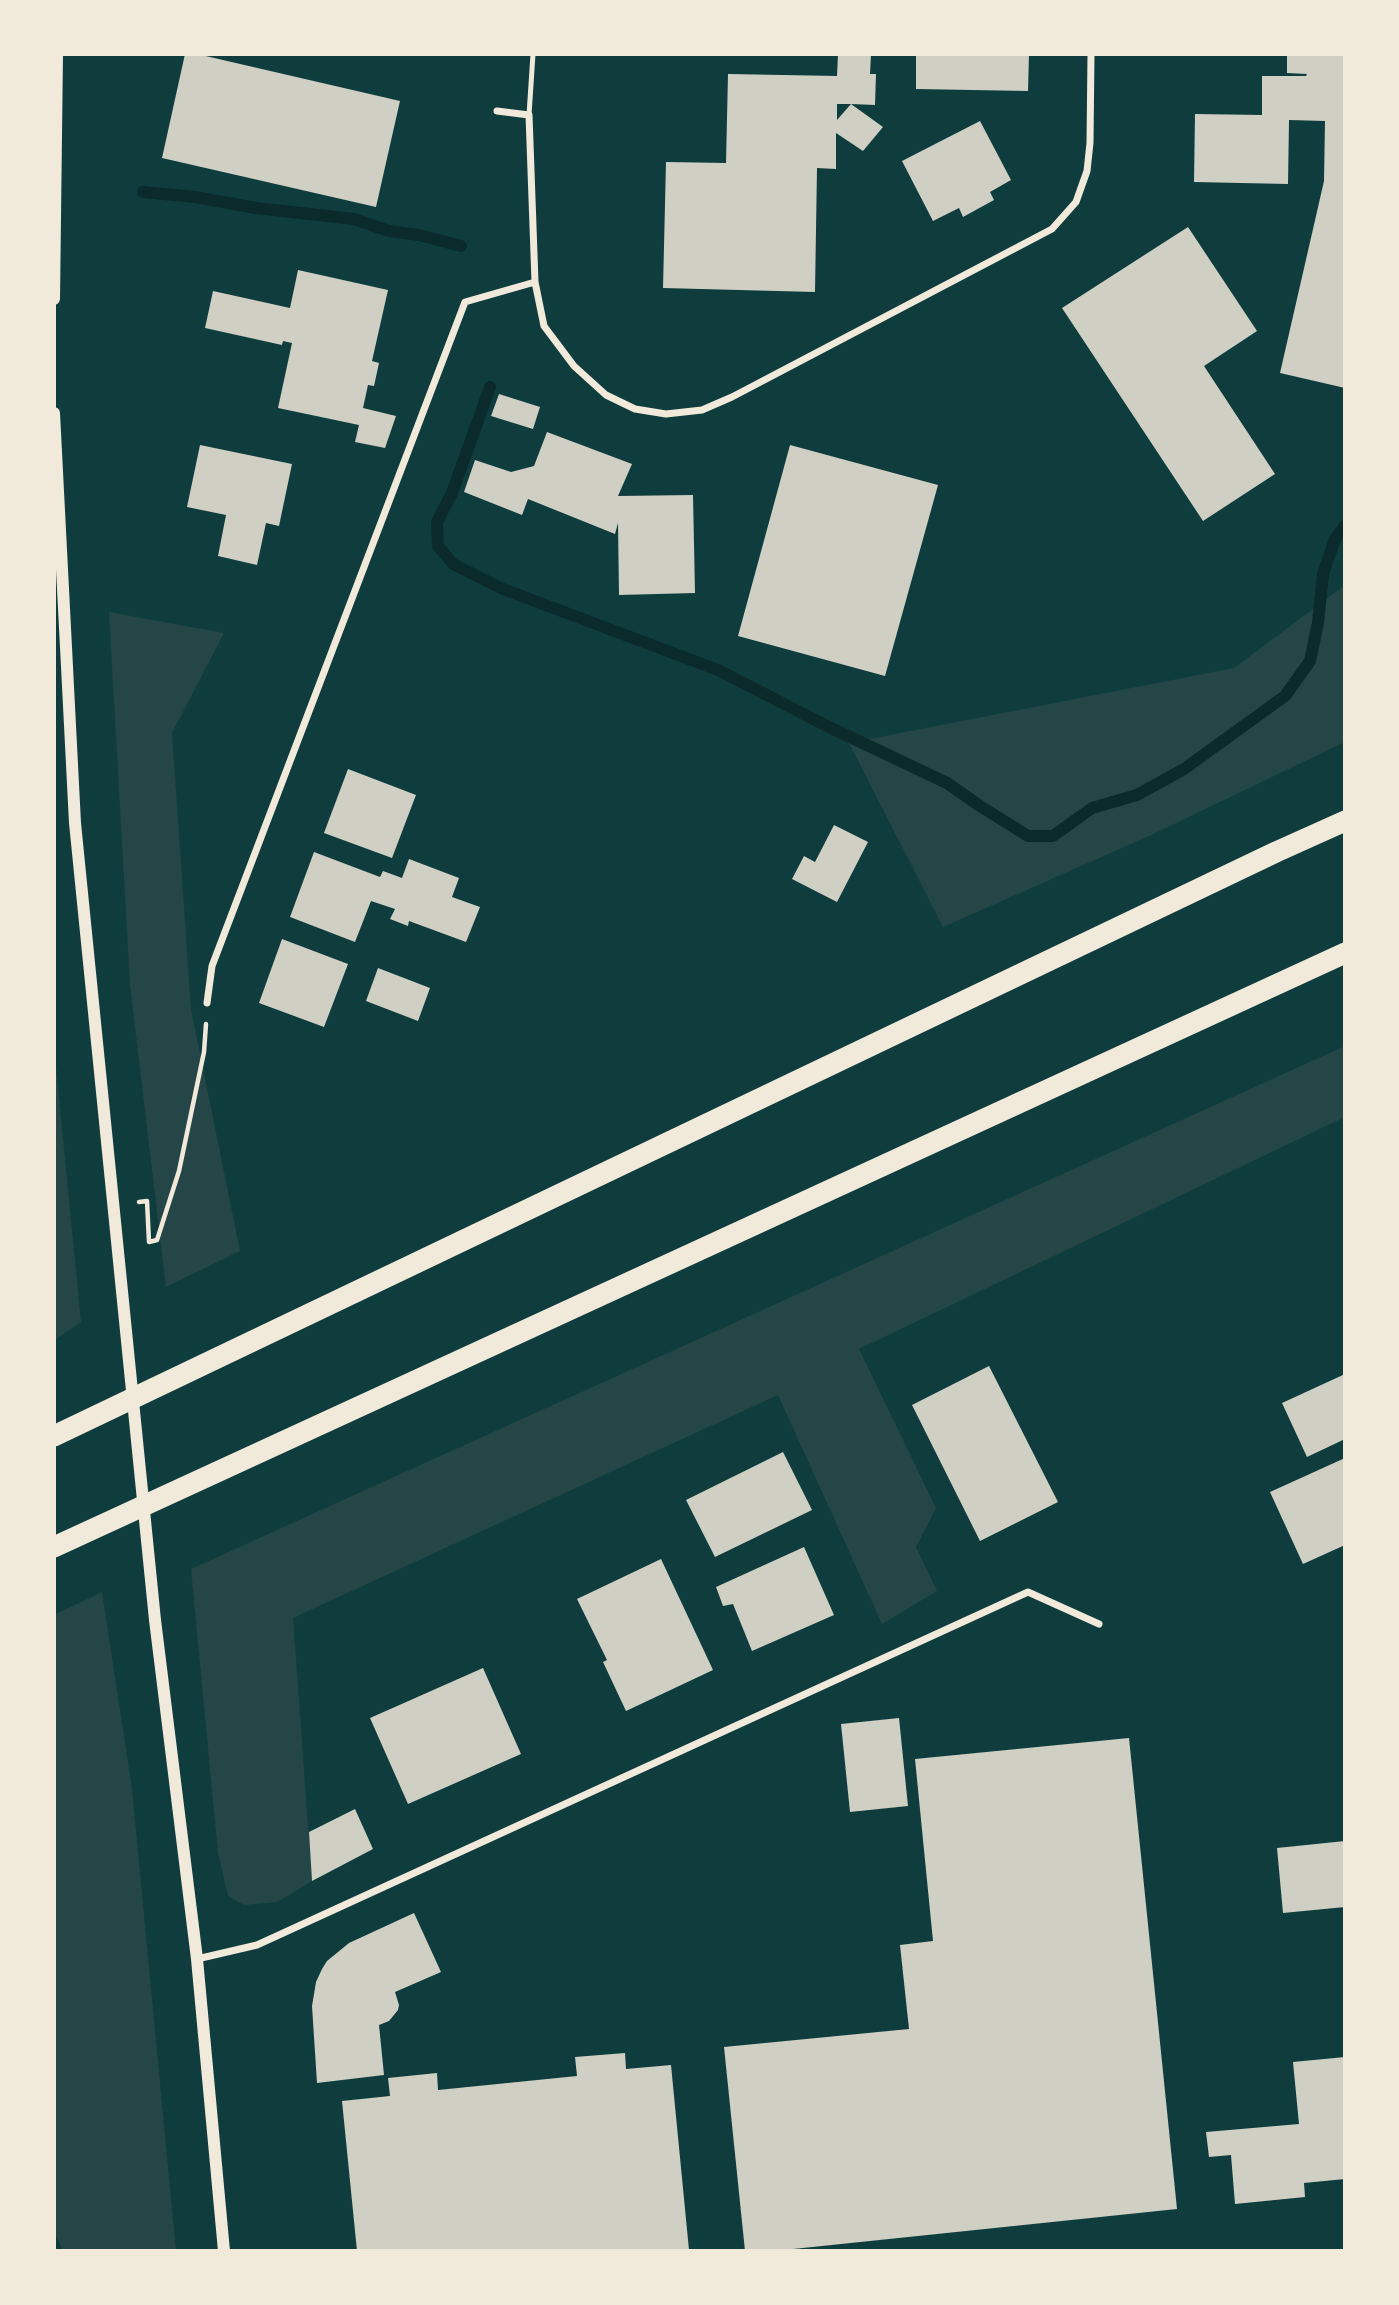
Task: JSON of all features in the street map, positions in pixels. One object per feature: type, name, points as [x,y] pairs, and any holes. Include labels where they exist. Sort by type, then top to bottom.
[{"type":"highway","points":[[54,1436],[1345,821]]},
{"type":"highway","points":[[54,1547],[1345,953]]},
{"type":"street","points":[[54,299],[57,54]]},
{"type":"street","points":[[497,111],[529,115],[535,282],[544,326],[574,366],[606,395],[635,409],[666,414],[702,410],[732,397],[1052,229],[1076,202],[1087,171],[1091,54]]},
{"type":"street","points":[[207,1003],[212,966],[465,302],[535,282]]},
{"type":"street","points":[[54,413],[75,823],[155,1620],[197,1959],[224,2251]]},
{"type":"street","points":[[197,1959],[257,1945],[1028,1592],[1099,1625]]},
{"type":"lane","points":[[529,115],[533,54]]},
{"type":"path","points":[[113,1204],[147,1201],[149,1242],[157,1240],[182,1158],[204,1052],[207,1003]]},
{"type":"shaded area","points":[[1345,585],[1345,742],[1149,836],[943,927],[849,743],[1234,668]]},
{"type":"shaded area","points":[[109,612],[224,633],[172,733],[191,1009],[240,1251],[166,1287],[130,985]]},
{"type":"shaded area","points":[[54,1046],[81,1322],[54,1341]]},
{"type":"shaded area","points":[[1345,1046],[1345,1117],[859,1349],[936,1508],[916,1547],[937,1591],[882,1624],[778,1395],[293,1618],[312,1881],[277,1902],[244,1905],[228,1896],[218,1853],[191,1569]]},
{"type":"shaded area","points":[[102,1592],[132,1789],[176,2251],[63,2251],[54,2231],[54,1615]]},
{"type":"building","points":[[185,54],[197,54],[400,101],[376,207],[162,158]]},
{"type":"building","points":[[838,54],[871,54],[870,74],[876,74],[875,105],[851,104],[883,127],[863,151],[836,133],[836,169],[817,168],[815,292],[663,288],[666,162],[726,163],[728,74],[837,76]],"holes":[[[837,104],[851,104],[837,120]]]},
{"type":"building","points":[[916,54],[1029,54],[1028,91],[916,89]]},
{"type":"building","points":[[1287,54],[1345,54],[1345,388],[1280,373],[1324,181],[1325,121],[1289,120],[1288,184],[1194,182],[1195,114],[1262,115],[1262,76],[1307,74],[1287,73]]},
{"type":"building","points":[[980,121],[1011,180],[990,192],[994,200],[963,217],[959,208],[933,221],[902,161]]},
{"type":"building","points":[[1188,227],[1257,331],[1204,366],[1275,474],[1203,521],[1062,308]]},
{"type":"building","points":[[298,270],[388,290],[372,361],[379,363],[374,386],[368,385],[363,408],[396,416],[385,448],[355,442],[359,425],[278,408],[292,343],[283,341],[282,345],[205,328],[213,291],[290,308]]},
{"type":"building","points":[[499,394],[540,407],[533,429],[491,416]]},
{"type":"building","points":[[547,432],[632,464],[618,496],[693,495],[695,593],[619,595],[618,523],[615,534],[528,499],[522,515],[464,492],[475,460],[511,472],[534,466]]},
{"type":"building","points":[[200,445],[292,464],[279,526],[266,523],[257,565],[218,556],[226,515],[187,507]]},
{"type":"building","points":[[790,445],[938,485],[885,676],[738,636]]},
{"type":"building","points":[[348,769],[416,795],[392,858],[324,833]]},
{"type":"building","points":[[834,825],[868,842],[837,902],[792,879],[804,856],[815,862]]},
{"type":"building","points":[[314,852],[380,877],[383,871],[402,878],[409,859],[459,878],[452,897],[480,907],[466,942],[409,921],[408,926],[390,919],[395,909],[371,901],[355,942],[290,917]]},
{"type":"building","points":[[282,939],[348,964],[324,1027],[259,1003]]},
{"type":"building","points":[[378,968],[430,988],[418,1021],[366,1001]]},
{"type":"building","points":[[989,1366],[1058,1502],[980,1541],[912,1405]]},
{"type":"building","points":[[1345,1374],[1345,1439],[1307,1457],[1282,1403]]},
{"type":"building","points":[[783,1452],[812,1510],[715,1557],[686,1500]]},
{"type":"building","points":[[1345,1458],[1345,1545],[1303,1564],[1270,1492]]},
{"type":"building","points":[[804,1547],[834,1615],[752,1651],[733,1604],[723,1606],[716,1587]]},
{"type":"building","points":[[661,1559],[713,1670],[626,1711],[603,1662],[607,1660],[577,1599]]},
{"type":"building","points":[[483,1668],[521,1754],[408,1804],[370,1718]]},
{"type":"building","points":[[899,1718],[908,1806],[850,1812],[841,1724]]},
{"type":"building","points":[[1129,1738],[1177,2209],[774,2251],[745,2251],[724,2047],[909,2029],[900,1945],[933,1941],[915,1759]]},
{"type":"building","points":[[355,1809],[373,1849],[312,1881],[309,1832]]},
{"type":"building","points":[[1345,1841],[1345,1907],[1283,1913],[1277,1848]]},
{"type":"building","points":[[414,1913],[441,1972],[395,1992],[398,2010],[389,2021],[379,2025],[384,2075],[317,2083],[312,2006],[316,1982],[322,1969],[327,1961],[349,1943]]},
{"type":"building","points":[[625,2053],[626,2069],[671,2065],[689,2250],[357,2251],[342,2101],[390,2096],[388,2078],[437,2073],[438,2090],[577,2076],[575,2057]]},
{"type":"building","points":[[1345,2057],[1345,2179],[1304,2183],[1305,2197],[1235,2204],[1231,2155],[1209,2157],[1206,2132],[1299,2124],[1293,2062]]},
{"type":"waterway","points":[[143,192],[354,219],[389,231],[419,235],[461,246]]},
{"type":"waterway","points":[[490,387],[452,493],[437,522],[438,546],[453,564],[503,589],[718,670],[947,783],[1028,836],[1053,836],[1092,808],[1137,795],[1184,769],[1285,696],[1310,661],[1318,623],[1323,574],[1335,539],[1345,526]]}]
